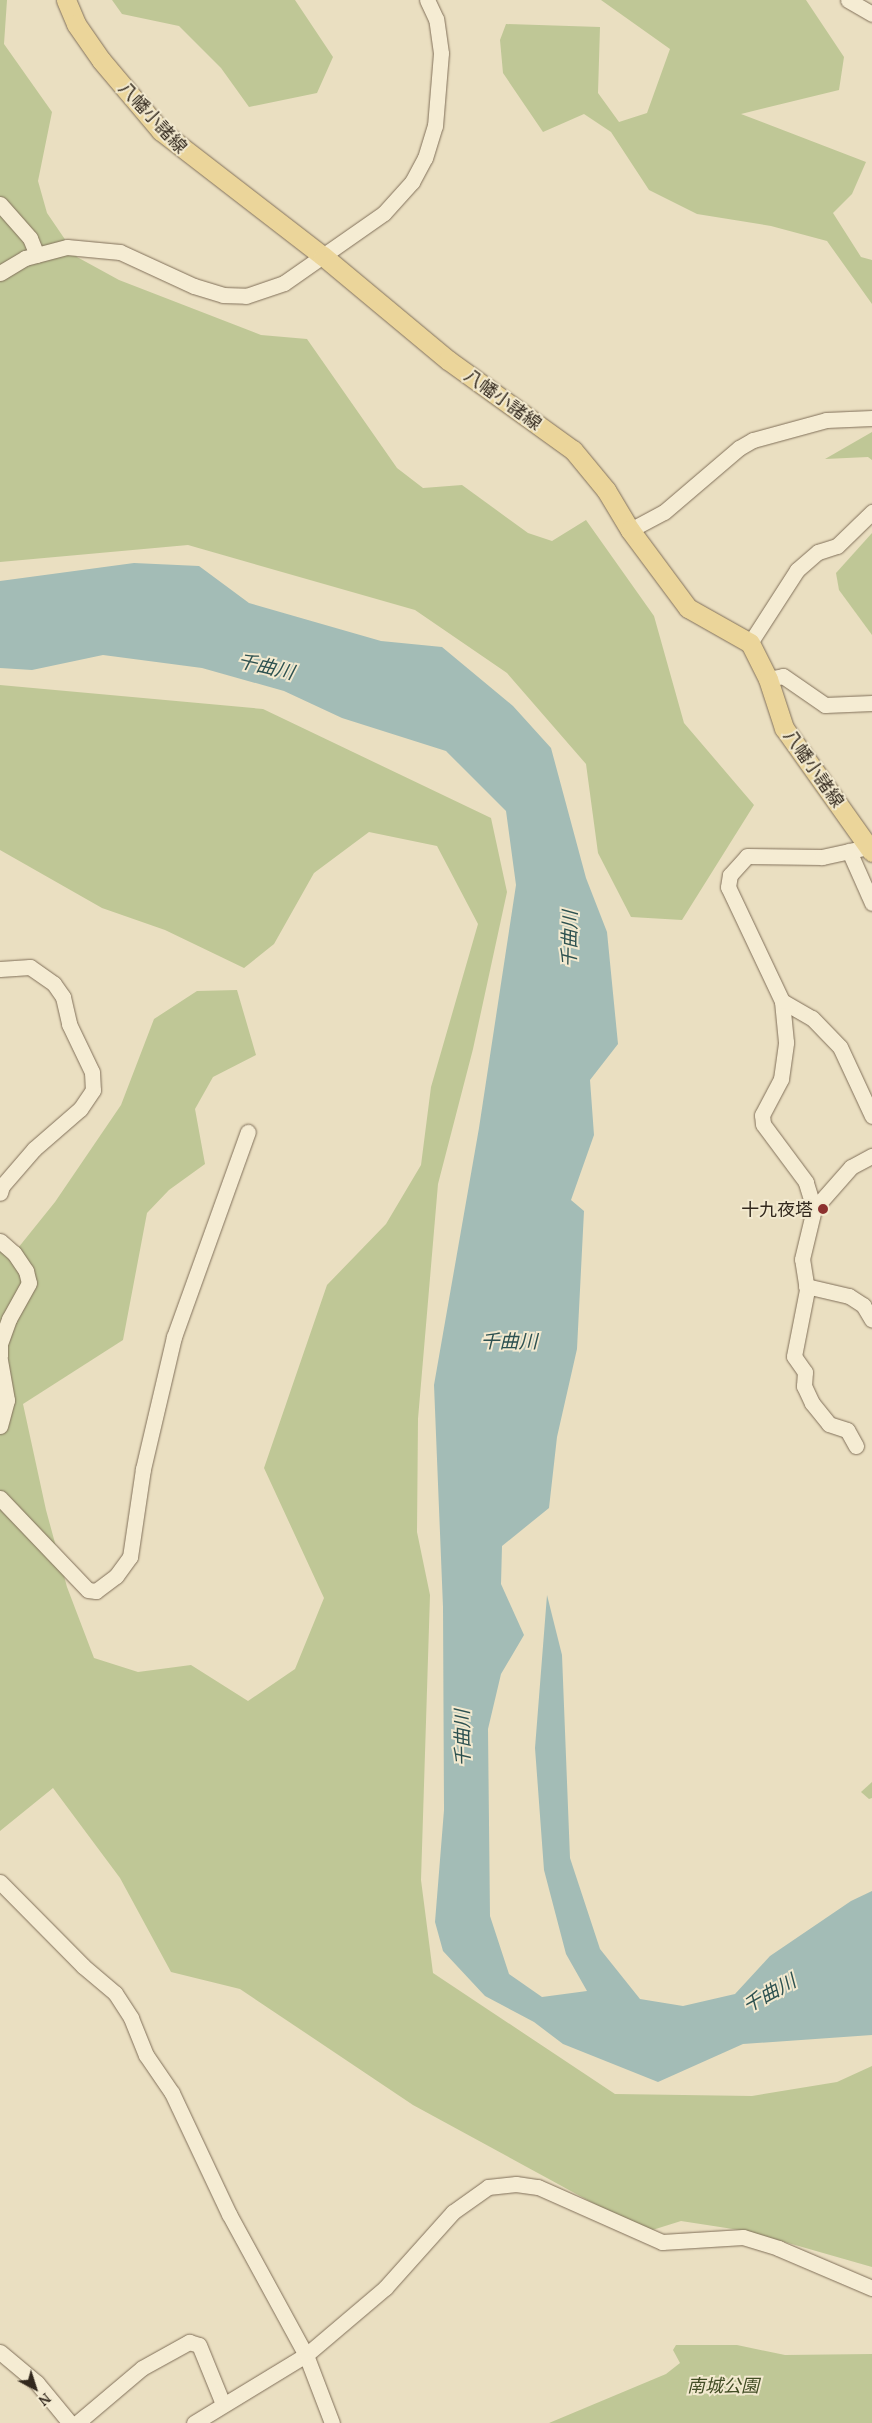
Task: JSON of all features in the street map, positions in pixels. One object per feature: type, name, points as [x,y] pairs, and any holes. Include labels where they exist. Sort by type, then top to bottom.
[{"type":"main road","name":"八幡小諸線","points":[[66,0],[76,24],[101,60],[161,131],[323,256],[448,360],[573,450],[606,490],[630,530],[688,608],[750,643],[768,679],[784,728],[870,850]]},
{"type":"street","points":[[4,270],[37,254],[67,247],[104,249],[136,257],[194,286],[223,295],[246,296],[284,283],[384,213],[412,182],[424,158],[435,126],[441,53],[436,19],[427,0]]},
{"type":"street","points":[[848,0],[872,14]]},
{"type":"street","points":[[0,204],[30,238],[37,254]]},
{"type":"street","points":[[630,530],[664,512],[739,448],[753,440],[826,420],[872,418]]},
{"type":"street","points":[[750,643],[796,570],[818,552],[837,546],[872,512]]},
{"type":"street","points":[[768,679],[783,676],[825,705],[872,703]]},
{"type":"street","points":[[814,1209],[806,1182],[763,1124],[762,1115],[781,1079],[786,1042],[782,1000],[728,887],[730,875],[747,856],[756,854],[822,857],[849,851],[870,850]]},
{"type":"street","points":[[849,851],[872,903]]},
{"type":"street","points":[[0,969],[30,967],[54,984],[64,997],[69,1024],[92,1072],[93,1090],[80,1109],[34,1149],[2,1186],[0,1193]]},
{"type":"street","points":[[782,1000],[812,1018],[840,1047],[872,1116]]},
{"type":"street","points":[[0,1498],[88,1590],[96,1591],[130,1557],[143,1469],[174,1337],[248,1132]]},
{"type":"street","points":[[856,1446],[847,1430],[829,1424],[812,1403],[804,1386],[805,1372],[794,1356],[806,1286],[802,1259],[814,1209],[851,1167],[872,1156]]},
{"type":"street","points":[[0,1241],[14,1253],[26,1271],[29,1283],[9,1319],[0,1344],[0,1358],[7,1400],[0,1426]]},
{"type":"street","points":[[806,1286],[849,1296],[863,1306],[872,1320]]},
{"type":"street","points":[[0,1882],[83,1966],[115,1993],[131,2018],[146,2055],[172,2093],[229,2214],[306,2355],[332,2423]]},
{"type":"street","points":[[194,2423],[306,2355],[385,2288],[453,2212],[488,2187],[516,2184],[538,2187],[662,2242],[743,2237],[778,2248],[872,2288]]},
{"type":"street","points":[[77,2423],[142,2368],[189,2342],[199,2345],[224,2404]]},
{"type":"street","points":[[0,2352],[37,2383],[70,2423]]},
{"type":"green space","points":[[0,0],[7,0],[4,44],[52,112],[38,181],[47,213],[77,257],[119,280],[261,335],[307,339],[397,468],[423,488],[462,485],[528,533],[552,541],[586,520],[654,616],[684,723],[754,805],[682,920],[631,917],[598,853],[586,764],[507,673],[415,610],[188,545],[0,562]]},
{"type":"green space","points":[[112,0],[295,0],[333,57],[317,93],[249,107],[221,68],[179,26],[122,14]]},
{"type":"green space","points":[[601,0],[806,0],[844,57],[839,90],[741,114],[866,162],[852,194],[833,213],[861,257],[872,260],[872,304],[827,241],[771,226],[697,214],[649,190],[611,132],[584,114],[543,132],[503,73],[500,40],[506,24],[600,27],[598,93],[619,122],[647,113],[670,49]]},
{"type":"green space","points":[[872,432],[872,460],[868,457],[825,459]]},
{"type":"green space","points":[[872,533],[872,635],[839,590],[836,573]]},
{"type":"green space","points":[[0,685],[263,709],[491,818],[507,892],[473,1049],[438,1184],[418,1419],[417,1532],[430,1595],[421,1880],[433,1973],[615,2094],[752,2096],[837,2082],[872,2066],[872,2267],[746,2231],[681,2221],[646,2232],[413,2105],[240,1989],[171,1972],[120,1878],[53,1788],[0,1831],[0,1249],[14,1253],[55,1202],[121,1105],[154,1019],[197,991],[237,990],[256,1055],[213,1077],[195,1109],[205,1164],[169,1190],[147,1213],[123,1340],[23,1404],[46,1510],[67,1587],[94,1658],[138,1672],[191,1665],[248,1701],[295,1669],[324,1598],[264,1468],[327,1285],[386,1224],[421,1165],[431,1087],[478,924],[437,846],[369,832],[314,873],[274,944],[244,968],[165,930],[102,908],[0,850]]},
{"type":"green space","points":[[872,1782],[872,1798],[869,1799],[861,1792]]},
{"type":"green space","name":"南城公園","points":[[676,2345],[737,2345],[785,2355],[872,2354],[872,2423],[549,2423],[666,2374],[680,2363],[673,2350]]},
{"type":"water","name":"千曲川","points":[[134,563],[199,566],[249,603],[381,641],[442,647],[513,706],[551,748],[586,878],[607,932],[618,1044],[590,1080],[594,1135],[571,1200],[584,1211],[577,1349],[557,1437],[549,1508],[502,1546],[501,1584],[524,1635],[501,1674],[488,1729],[490,1916],[509,1974],[542,1997],[587,1991],[566,1954],[544,1870],[535,1748],[547,1595],[562,1655],[570,1858],[600,1949],[640,1999],[683,2006],[735,1994],[770,1956],[851,1901],[872,1891],[872,2035],[743,2044],[658,2082],[563,2044],[534,2022],[485,1996],[443,1951],[435,1922],[444,1810],[443,1607],[434,1385],[479,1128],[516,885],[506,811],[446,751],[342,718],[284,691],[202,668],[103,655],[32,670],[0,668],[0,581]]},
{"type":"place","name":"十九夜塔","points":[[823,1209]]}]
